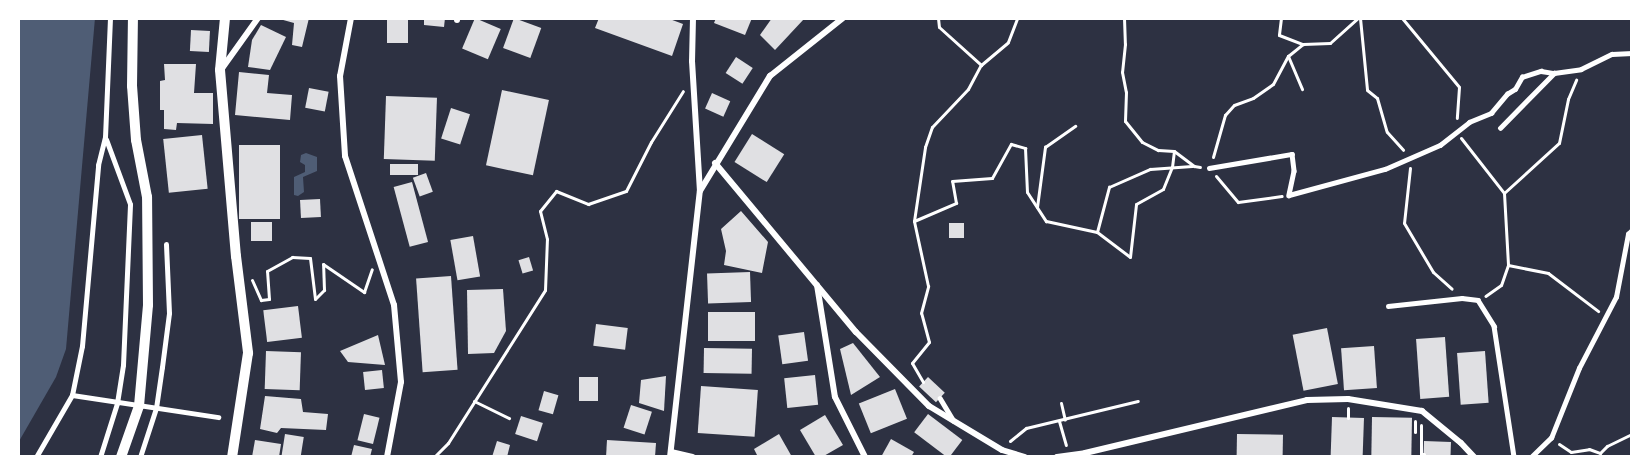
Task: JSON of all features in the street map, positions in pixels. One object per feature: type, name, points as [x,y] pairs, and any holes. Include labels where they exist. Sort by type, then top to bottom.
[{"type":"street","points":[[36,457],[72,395],[82,346],[98,165],[105,137],[110,18]]},
{"type":"street","points":[[122,457],[139,406],[148,305],[147,197],[135,140],[132,86],[133,18]]},
{"type":"street","points":[[225,18],[220,69],[238,267],[249,353],[232,457]]},
{"type":"street","points":[[220,69],[258,18]]},
{"type":"street","points":[[351,18],[340,76],[345,156],[394,305],[401,382],[387,457]]},
{"type":"street","points":[[692,457],[671,455],[700,191],[693,75],[693,18]]},
{"type":"street","points":[[700,191],[770,76],[843,18]]},
{"type":"street","points":[[100,457],[117,403],[123,365],[130,204],[105,137]]},
{"type":"street","points":[[715,163],[856,332],[929,406],[1002,450],[1025,457]]},
{"type":"street","points":[[140,457],[156,408],[169,313],[166,244]]},
{"type":"street","points":[[817,284],[835,397],[865,457]]},
{"type":"street","points":[[72,395],[218,417]]},
{"type":"street","points":[[1057,457],[1085,453],[1307,400],[1348,399],[1422,411],[1461,443],[1474,457]]},
{"type":"lane","points":[[1209,168],[1292,154],[1294,171],[1289,195],[1403,163],[1440,145],[1469,123],[1491,113],[1507,94],[1515,90],[1522,76],[1541,71],[1554,73],[1581,69],[1612,54],[1632,53]]},
{"type":"lane","points":[[1500,128],[1554,73]]},
{"type":"lane","points":[[1532,457],[1551,438],[1579,368],[1616,297],[1628,234],[1632,230]]},
{"type":"lane","points":[[1388,306],[1462,298],[1478,300],[1494,326],[1514,457]]},
{"type":"lane","points":[[940,398],[954,422]]},
{"type":"path","points":[[938,18],[939,27],[981,65]]},
{"type":"path","points":[[923,382],[912,363],[929,342],[921,313],[928,286],[914,221],[920,173],[932,127],[968,89],[981,65],[1008,42],[1017,18]]},
{"type":"path","points":[[1124,18],[1125,44],[1122,72],[1126,92],[1125,122],[1142,142],[1158,150],[1174,151],[1194,166]]},
{"type":"path","points":[[1281,18],[1279,34],[1303,44],[1330,43],[1358,18]]},
{"type":"path","points":[[1402,18],[1459,87],[1456,133],[1504,193],[1508,265],[1501,285],[1478,300]]},
{"type":"path","points":[[1473,18],[1495,18]]},
{"type":"path","points":[[1209,168],[1225,115],[1234,105],[1253,98],[1273,84],[1288,56],[1303,44]]},
{"type":"path","points":[[1288,56],[1302,89]]},
{"type":"path","points":[[1504,193],[1559,143],[1568,99],[1581,69]]},
{"type":"path","points":[[434,457],[448,443],[545,290],[547,240],[540,211],[556,191],[588,204],[626,190],[651,142],[693,75]]},
{"type":"path","points":[[1037,207],[1044,147],[1075,126]]},
{"type":"path","points":[[914,221],[956,203],[952,181],[992,178],[1011,144],[1025,148],[1027,192],[1046,221],[1097,232],[1130,257],[1136,204],[1163,189],[1172,167],[1174,151]]},
{"type":"path","points":[[1097,232],[1108,188],[1150,169],[1194,166],[1209,168],[1238,202],[1289,195]]},
{"type":"path","points":[[238,267],[255,283],[261,300],[269,299],[267,271],[292,257],[310,258],[315,299],[324,290],[322,264],[363,292],[377,254]]},
{"type":"path","points":[[1508,265],[1548,273],[1605,316]]},
{"type":"path","points":[[474,401],[509,417]]},
{"type":"path","points":[[1002,450],[1026,428],[1138,401]]},
{"type":"path","points":[[1061,403],[1065,420]]},
{"type":"path","points":[[1421,417],[1421,454],[1424,454]]},
{"type":"path","points":[[1059,421],[1065,443]]},
{"type":"path","points":[[1551,438],[1571,452],[1589,449],[1600,453],[1607,446],[1632,434]]},
{"type":"water","points":[[18,18],[95,18],[66,349],[56,377],[18,443]]},
{"type":"water","points":[[306,153],[317,157],[317,171],[303,177],[304,192],[298,196],[294,195],[294,177],[305,172],[305,165],[300,162],[301,155]]},
{"type":"building","points":[[276,18],[309,18],[302,47],[292,45],[294,23]]},
{"type":"building","points":[[387,18],[408,18],[408,43],[387,43]]},
{"type":"building","points":[[424,18],[445,18],[444,27],[424,25]]},
{"type":"building","points":[[475,18],[501,29],[488,59],[462,48]]},
{"type":"building","points":[[514,18],[541,28],[530,58],[503,48]]},
{"type":"building","points":[[599,18],[667,18],[683,24],[672,56],[595,28]]},
{"type":"building","points":[[716,18],[752,18],[745,35],[714,23]]},
{"type":"building","points":[[772,18],[804,19],[775,50],[760,35]]},
{"type":"building","points":[[261,25],[286,37],[270,70],[248,67],[252,40]]},
{"type":"building","points":[[191,30],[210,31],[209,52],[190,51]]},
{"type":"building","points":[[736,57],[753,68],[742,84],[726,73]]},
{"type":"building","points":[[164,64],[196,64],[194,93],[213,93],[213,124],[177,123],[176,130],[164,129],[164,110],[160,110],[160,81],[165,80]]},
{"type":"building","points":[[239,72],[269,75],[267,93],[292,95],[290,120],[235,115]]},
{"type":"building","points":[[309,88],[329,92],[325,111],[305,108]]},
{"type":"building","points":[[502,90],[549,100],[533,175],[486,165]]},
{"type":"building","points":[[712,93],[730,101],[723,117],[705,109]]},
{"type":"building","points":[[386,96],[437,98],[435,161],[384,159]]},
{"type":"building","points":[[451,108],[470,114],[460,145],[441,138]]},
{"type":"building","points":[[752,134],[784,154],[767,182],[735,162]]},
{"type":"building","points":[[202,135],[208,189],[169,193],[163,139]]},
{"type":"building","points":[[239,145],[280,145],[280,219],[239,219]]},
{"type":"building","points":[[390,164],[418,164],[418,175],[390,175]]},
{"type":"building","points":[[426,173],[433,192],[420,197],[413,178]]},
{"type":"building","points":[[412,182],[428,242],[410,247],[394,187]]},
{"type":"building","points":[[320,199],[321,217],[301,218],[300,200]]},
{"type":"building","points":[[741,211],[768,242],[762,273],[724,265],[726,251],[721,229]]},
{"type":"building","points":[[251,222],[272,222],[272,241],[251,241]]},
{"type":"building","points":[[949,223],[964,223],[964,238],[949,238]]},
{"type":"building","points":[[473,236],[480,276],[457,280],[450,240]]},
{"type":"building","points":[[529,257],[533,270],[523,274],[518,260]]},
{"type":"building","points":[[750,272],[751,302],[708,303],[707,274]]},
{"type":"building","points":[[451,276],[458,370],[423,372],[416,278]]},
{"type":"building","points":[[503,289],[506,331],[494,353],[468,354],[467,290]]},
{"type":"building","points":[[298,306],[302,338],[267,342],[263,310]]},
{"type":"building","points":[[708,312],[755,312],[755,341],[708,341]]},
{"type":"building","points":[[596,324],[628,328],[625,350],[593,346]]},
{"type":"building","points":[[1327,328],[1338,384],[1304,391],[1293,335]]},
{"type":"building","points":[[804,332],[808,361],[782,364],[778,336]]},
{"type":"building","points":[[378,335],[385,365],[348,362],[340,351]]},
{"type":"building","points":[[1445,337],[1449,397],[1420,399],[1416,339]]},
{"type":"building","points":[[853,343],[880,377],[851,395],[840,349]]},
{"type":"building","points":[[1374,346],[1377,388],[1344,390],[1341,348]]},
{"type":"building","points":[[704,348],[752,349],[752,374],[704,373]]},
{"type":"building","points":[[266,351],[301,352],[300,390],[265,389]]},
{"type":"building","points":[[1485,351],[1489,403],[1461,405],[1457,353]]},
{"type":"building","points":[[382,370],[384,388],[365,390],[363,372]]},
{"type":"building","points":[[815,375],[818,405],[787,408],[784,378]]},
{"type":"building","points":[[666,376],[664,411],[639,403],[641,380]]},
{"type":"building","points":[[579,377],[598,377],[598,401],[579,401]]},
{"type":"building","points":[[928,377],[945,393],[936,402],[919,387]]},
{"type":"building","points":[[701,386],[758,390],[755,437],[698,433]]},
{"type":"building","points":[[895,389],[907,419],[871,433],[859,404]]},
{"type":"building","points":[[544,391],[558,395],[553,414],[538,410]]},
{"type":"building","points":[[265,396],[301,399],[303,412],[328,414],[326,430],[281,428],[277,433],[260,429]]},
{"type":"building","points":[[631,405],[652,412],[645,435],[624,428]]},
{"type":"building","points":[[364,414],[380,418],[373,444],[357,440]]},
{"type":"building","points":[[928,414],[962,440],[949,457],[947,457],[914,432]]},
{"type":"building","points":[[825,415],[843,445],[822,457],[816,457],[800,430]]},
{"type":"building","points":[[521,416],[543,423],[537,441],[515,434]]},
{"type":"building","points":[[1332,417],[1364,418],[1363,457],[1331,457]]},
{"type":"building","points":[[1372,417],[1412,418],[1411,457],[1371,457]]},
{"type":"building","points":[[285,434],[304,437],[301,457],[282,456]]},
{"type":"building","points":[[779,434],[792,457],[758,457],[754,449]]},
{"type":"building","points":[[1237,434],[1283,435],[1283,457],[1237,457]]},
{"type":"building","points":[[891,439],[914,452],[911,457],[881,457]]},
{"type":"building","points":[[255,440],[281,444],[279,457],[252,457]]},
{"type":"building","points":[[607,440],[656,443],[655,457],[606,457]]},
{"type":"building","points":[[497,441],[510,445],[507,457],[492,457]]},
{"type":"building","points":[[1424,441],[1451,442],[1450,457],[1423,457]]},
{"type":"building","points":[[354,445],[372,449],[370,457],[351,457]]}]
